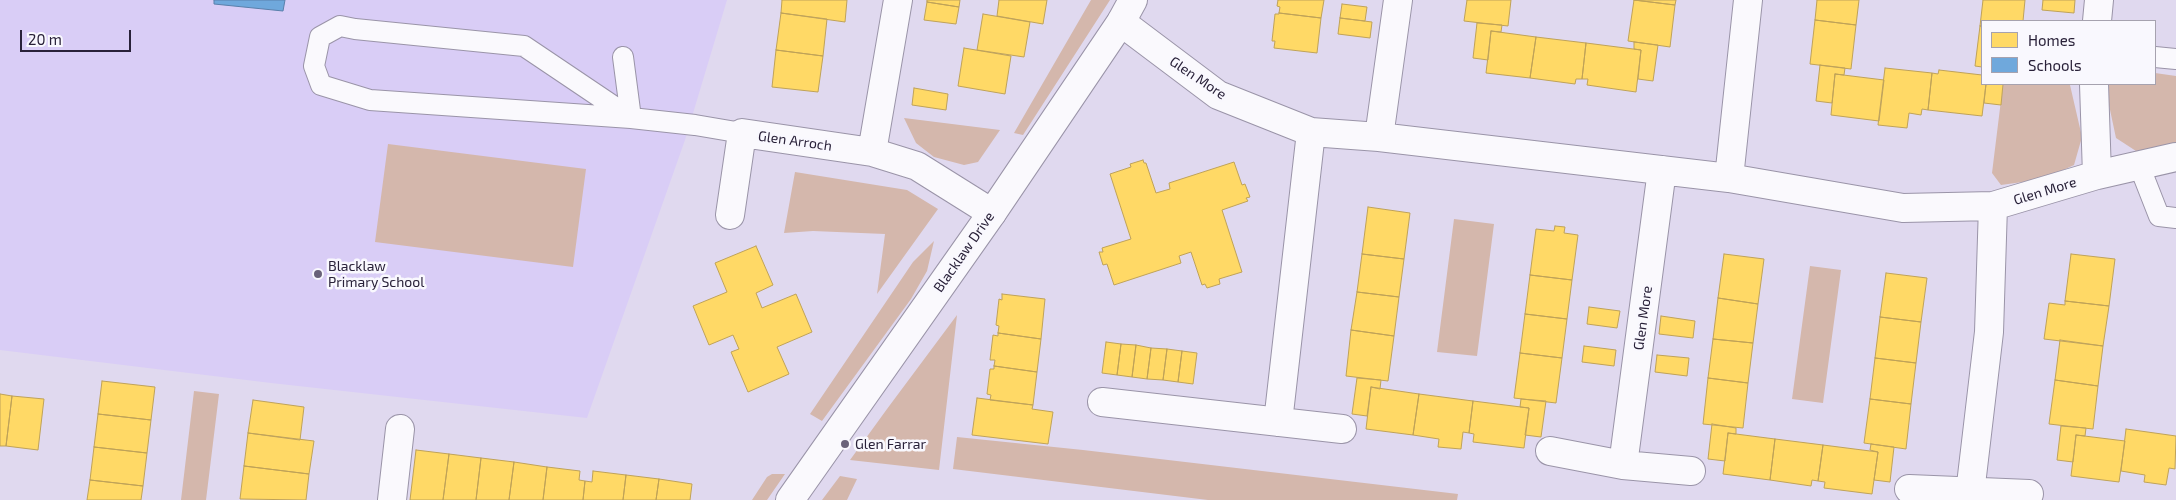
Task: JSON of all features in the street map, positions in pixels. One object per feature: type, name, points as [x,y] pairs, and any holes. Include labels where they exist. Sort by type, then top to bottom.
[{"type":"street","points":[[872,152],[898,0]]},
{"type":"street","points":[[1379,137],[1398,0]]},
{"type":"street","points":[[1729,178],[1748,0]]},
{"type":"street","points":[[2097,20],[2099,0]]},
{"type":"street","name":"Glen More","points":[[1127,11],[1218,95],[1311,132],[1379,137],[1729,178],[1902,208],[1993,206],[2097,175],[2176,157]]},
{"type":"street","name":"Blacklaw Drive","points":[[790,500],[992,213],[1127,11]]},
{"type":"street","points":[[2094,85],[2097,175]]},
{"type":"street","points":[[1278,422],[1311,132]]},
{"type":"street","name":"Glen Arroch","points":[[730,215],[742,133],[872,152],[918,166],[992,213]]},
{"type":"street","name":"Glen More","points":[[1624,465],[1662,170]]},
{"type":"street","points":[[1970,493],[1989,332],[1993,206]]},
{"type":"street","points":[[1102,402],[1342,429]]},
{"type":"street","points":[[392,500],[400,429]]},
{"type":"street","points":[[1550,452],[1624,465],[1691,471]]},
{"type":"street","points":[[1909,489],[2029,494]]},
{"type":"lane","points":[[631,118],[524,46],[340,26],[320,38],[314,66],[321,85],[370,100],[631,118],[696,125],[742,133]]},
{"type":"lane","points":[[623,57],[631,118]]},
{"type":"lane","points":[[2156,57],[2176,59]]},
{"type":"lane","points":[[2139,165],[2159,216],[2176,218]]},
{"type":"shaded area","name":"Blacklaw Primary School","points":[[0,0],[727,0],[685,140],[587,418],[271,383],[0,350]]},
{"type":"shaded area","points":[[1091,0],[1110,0],[1023,135],[1014,133]]},
{"type":"shaded area","points":[[2156,73],[2176,76],[2176,143],[2159,149],[2136,151],[2116,138],[2106,91],[2109,85],[2156,85]]},
{"type":"shaded area","points":[[2003,85],[2070,85],[2082,137],[2074,165],[2044,179],[2001,185],[1992,173]]},
{"type":"shaded area","points":[[904,118],[1000,130],[978,162],[964,165],[934,157],[916,143]]},
{"type":"shaded area","points":[[388,144],[586,169],[573,267],[375,242]]},
{"type":"shaded area","points":[[795,172],[907,190],[938,209],[877,294],[885,234],[813,231],[784,233]]},
{"type":"shaded area","points":[[1454,219],[1494,224],[1477,356],[1437,352]]},
{"type":"shaded area","points":[[934,241],[927,271],[911,299],[822,421],[810,414],[913,262]]},
{"type":"shaded area","points":[[1810,266],[1841,270],[1823,403],[1792,399]]},
{"type":"shaded area","points":[[957,315],[939,470],[850,460],[887,409]]},
{"type":"shaded area","points":[[194,391],[219,394],[206,500],[181,500]]},
{"type":"shaded area","points":[[957,437],[1458,494],[1457,500],[1208,500],[953,469]]},
{"type":"shaded area","points":[[772,474],[785,474],[767,500],[752,500],[767,477]]},
{"type":"shaded area","points":[[840,476],[857,479],[847,500],[822,500]]},
{"type":"building: Homes","points":[[782,0],[847,0],[845,22],[781,13]]},
{"type":"building: Homes","points":[[927,0],[960,0],[959,7],[927,2]]},
{"type":"building: Homes","points":[[999,0],[1047,0],[1043,24],[997,16]]},
{"type":"building: Homes","points":[[1278,0],[1324,0],[1321,18],[1279,13]]},
{"type":"building: Homes","points":[[1467,0],[1511,0],[1508,26],[1464,21]]},
{"type":"building: Homes","points":[[1634,0],[1676,0],[1675,5]]},
{"type":"building: Homes","points":[[1634,0],[1675,5],[1670,47],[1628,41]]},
{"type":"building: Homes","points":[[1817,0],[1859,0],[1856,25],[1815,20]]},
{"type":"building: Homes","points":[[1983,0],[2025,0],[2023,20],[1981,20],[1980,26]]},
{"type":"building: Homes","points":[[2043,0],[2075,0],[2074,13],[2042,10]]},
{"type":"building: Homes","points":[[927,2],[959,7],[956,24],[924,20]]},
{"type":"building: Homes","points":[[1342,4],[1367,7],[1365,21],[1340,18]]},
{"type":"building: Homes","points":[[781,13],[827,19],[823,56],[776,50]]},
{"type":"building: Homes","points":[[983,14],[1030,22],[1024,57],[977,50]]},
{"type":"building: Homes","points":[[1275,14],[1321,18],[1317,53],[1274,48],[1275,41],[1272,41]]},
{"type":"building: Homes","points":[[1340,18],[1372,22],[1370,38],[1338,34]]},
{"type":"building: Homes","points":[[1815,20],[1856,25],[1851,69],[1810,64]]},
{"type":"building: Homes","points":[[1477,23],[1502,25],[1501,32],[1491,31],[1488,60],[1473,58]]},
{"type":"building: Homes","points":[[1980,26],[1981,26],[1981,67],[1975,66]]},
{"type":"building: Homes","points":[[1491,31],[1536,37],[1530,78],[1486,73]]},
{"type":"building: Homes","points":[[1536,37],[1586,43],[1582,79],[1576,79],[1575,84],[1530,78]]},
{"type":"building: Homes","points":[[1634,42],[1658,45],[1653,81],[1638,79],[1641,50],[1634,49]]},
{"type":"building: Homes","points":[[1586,43],[1641,50],[1636,92],[1587,85],[1588,79],[1582,79]]},
{"type":"building: Homes","points":[[964,48],[1011,56],[1005,94],[958,86]]},
{"type":"building: Homes","points":[[776,50],[823,56],[818,92],[772,87]]},
{"type":"building: Homes","points":[[1820,65],[1845,68],[1844,75],[1835,74],[1832,103],[1816,101]]},
{"type":"building: Homes","points":[[1885,68],[1932,73],[1928,110],[1922,109],[1921,115],[1909,113],[1907,128],[1878,125]]},
{"type":"building: Homes","points":[[1939,70],[1981,75],[1981,85],[1986,85],[1982,116],[1928,110],[1932,73],[1938,74]]},
{"type":"building: Homes","points":[[1835,74],[1884,80],[1879,121],[1831,115]]},
{"type":"building: Homes","points":[[1986,85],[2003,85],[2001,105],[1984,103]]},
{"type":"building: Homes","points":[[914,88],[948,94],[946,110],[912,105]]},
{"type":"building: Homes","points":[[1143,160],[1146,163],[1156,193],[1170,189],[1169,183],[1234,162],[1242,185],[1245,184],[1250,197],[1246,198],[1248,201],[1222,210],[1242,272],[1219,279],[1220,284],[1207,288],[1205,284],[1202,285],[1191,252],[1179,256],[1181,263],[1114,285],[1107,264],[1103,265],[1099,252],[1103,252],[1102,248],[1131,239],[1110,174],[1131,167],[1130,164]]},
{"type":"building: Homes","points":[[1368,207],[1410,213],[1404,259],[1362,254]]},
{"type":"building: Homes","points":[[1555,226],[1565,227],[1564,233],[1578,235],[1572,280],[1530,275],[1536,229],[1554,231]]},
{"type":"building: Homes","points":[[756,246],[773,285],[756,293],[762,308],[796,294],[812,332],[777,347],[789,374],[748,392],[731,352],[739,349],[733,335],[709,345],[693,306],[727,292],[715,263]]},
{"type":"building: Homes","points":[[1362,254],[1404,259],[1399,297],[1357,292]]},
{"type":"building: Homes","points":[[1724,254],[1764,259],[1758,304],[1718,298]]},
{"type":"building: Homes","points":[[2071,254],[2115,259],[2109,306],[2065,301]]},
{"type":"building: Homes","points":[[1886,273],[1927,278],[1921,322],[1880,317]]},
{"type":"building: Homes","points":[[1530,275],[1572,280],[1567,319],[1525,314]]},
{"type":"building: Homes","points":[[1357,292],[1399,297],[1394,336],[1351,330]]},
{"type":"building: Homes","points":[[1002,294],[1045,299],[1041,339],[998,333],[999,326],[996,325],[999,299],[1002,300]]},
{"type":"building: Homes","points":[[1718,298],[1758,304],[1753,343],[1713,339]]},
{"type":"building: Homes","points":[[2065,301],[2109,306],[2103,346],[2044,339],[2049,303],[2065,305]]},
{"type":"building: Homes","points":[[1589,307],[1620,311],[1617,328],[1587,324]]},
{"type":"building: Homes","points":[[1525,314],[1567,319],[1562,358],[1520,353]]},
{"type":"building: Homes","points":[[1661,316],[1695,321],[1693,338],[1659,334]]},
{"type":"building: Homes","points":[[1880,317],[1921,322],[1916,363],[1875,358]]},
{"type":"building: Homes","points":[[1351,330],[1394,336],[1388,381],[1346,376]]},
{"type":"building: Homes","points":[[998,333],[1041,339],[1037,372],[994,366],[995,360],[990,360],[993,335],[998,336]]},
{"type":"building: Homes","points":[[1713,339],[1753,343],[1748,383],[1708,378]]},
{"type":"building: Homes","points":[[2060,340],[2103,346],[2098,386],[2055,380]]},
{"type":"building: Homes","points":[[1106,342],[1121,344],[1117,375],[1102,373]]},
{"type":"building: Homes","points":[[1121,344],[1136,345],[1132,377],[1117,375]]},
{"type":"building: Homes","points":[[1136,345],[1151,348],[1147,379],[1132,377]]},
{"type":"building: Homes","points":[[1584,346],[1616,350],[1614,366],[1582,362]]},
{"type":"building: Homes","points":[[1151,348],[1167,349],[1163,380],[1147,379]]},
{"type":"building: Homes","points":[[1167,349],[1182,351],[1178,382],[1163,380]]},
{"type":"building: Homes","points":[[1182,351],[1197,353],[1193,384],[1178,382]]},
{"type":"building: Homes","points":[[1520,353],[1562,358],[1556,403],[1514,398]]},
{"type":"building: Homes","points":[[1657,355],[1689,358],[1687,376],[1655,372]]},
{"type":"building: Homes","points":[[1875,358],[1916,363],[1911,404],[1870,399]]},
{"type":"building: Homes","points":[[994,366],[1037,372],[1033,405],[990,400],[991,395],[987,394],[990,369],[994,369]]},
{"type":"building: Homes","points":[[1357,378],[1381,380],[1380,389],[1371,387],[1367,416],[1352,414]]},
{"type":"building: Homes","points":[[1708,378],[1748,383],[1743,428],[1703,424]]},
{"type":"building: Homes","points":[[2055,380],[2098,386],[2093,429],[2049,424]]},
{"type":"building: Homes","points":[[102,381],[155,387],[151,420],[98,414]]},
{"type":"building: Homes","points":[[1371,387],[1419,394],[1413,435],[1366,429]]},
{"type":"building: Homes","points":[[0,394],[12,396],[6,446],[0,446]]},
{"type":"building: Homes","points":[[1419,394],[1473,401],[1469,433],[1463,432],[1461,449],[1438,447],[1439,439],[1413,435]]},
{"type":"building: Homes","points":[[12,396],[44,399],[38,450],[6,446]]},
{"type":"building: Homes","points":[[977,398],[1033,405],[1032,409],[1053,412],[1048,444],[972,435]]},
{"type":"building: Homes","points":[[1521,399],[1546,401],[1541,437],[1525,435],[1529,408],[1520,407]]},
{"type":"building: Homes","points":[[1870,399],[1911,404],[1906,449],[1864,443]]},
{"type":"building: Homes","points":[[253,400],[304,407],[300,440],[248,433]]},
{"type":"building: Homes","points":[[1473,401],[1529,408],[1524,448],[1473,442],[1474,434],[1469,433]]},
{"type":"building: Homes","points":[[98,414],[151,420],[147,453],[94,447]]},
{"type":"building: Homes","points":[[1712,424],[1736,428],[1736,434],[1728,433],[1725,461],[1708,459]]},
{"type":"building: Homes","points":[[2061,426],[2086,428],[2085,436],[2076,435],[2073,462],[2057,460]]},
{"type":"building: Homes","points":[[2126,429],[2176,436],[2175,469],[2169,468],[2166,485],[2144,482],[2145,475],[2121,471]]},
{"type":"building: Homes","points":[[248,433],[314,441],[309,474],[244,466]]},
{"type":"building: Homes","points":[[1728,433],[1775,439],[1770,480],[1723,474]]},
{"type":"building: Homes","points":[[2076,435],[2125,441],[2119,482],[2071,476]]},
{"type":"building: Homes","points":[[1775,439],[1823,445],[1818,481],[1812,480],[1811,486],[1770,480]]},
{"type":"building: Homes","points":[[1871,444],[1894,447],[1890,482],[1874,480],[1878,452],[1870,450]]},
{"type":"building: Homes","points":[[1823,445],[1878,452],[1872,494],[1824,488],[1825,482],[1818,481]]},
{"type":"building: Homes","points":[[94,447],[147,453],[143,486],[90,480]]},
{"type":"building: Homes","points":[[416,450],[449,454],[443,500],[410,500]]},
{"type":"building: Homes","points":[[449,454],[481,458],[476,500],[443,500]]},
{"type":"building: Homes","points":[[481,458],[514,462],[509,500],[476,500]]},
{"type":"building: Homes","points":[[514,462],[547,467],[543,500],[509,500]]},
{"type":"building: Homes","points":[[244,466],[309,474],[306,500],[240,499]]},
{"type":"building: Homes","points":[[547,467],[580,471],[579,480],[585,481],[583,500],[543,500]]},
{"type":"building: Homes","points":[[593,471],[626,475],[623,500],[583,500],[585,481],[592,482]]},
{"type":"building: Homes","points":[[626,475],[659,479],[656,500],[623,500]]},
{"type":"building: Homes","points":[[659,479],[692,484],[690,500],[656,500]]},
{"type":"building: Homes","points":[[90,480],[143,486],[141,500],[87,500]]},
{"type":"building: Schools","points":[[214,0],[285,0],[283,11],[214,4]]},
{"type":"place","name":"Blacklaw Primary School","points":[[318,274]]},
{"type":"place","name":"Glen Farrar","points":[[845,444]]}]
